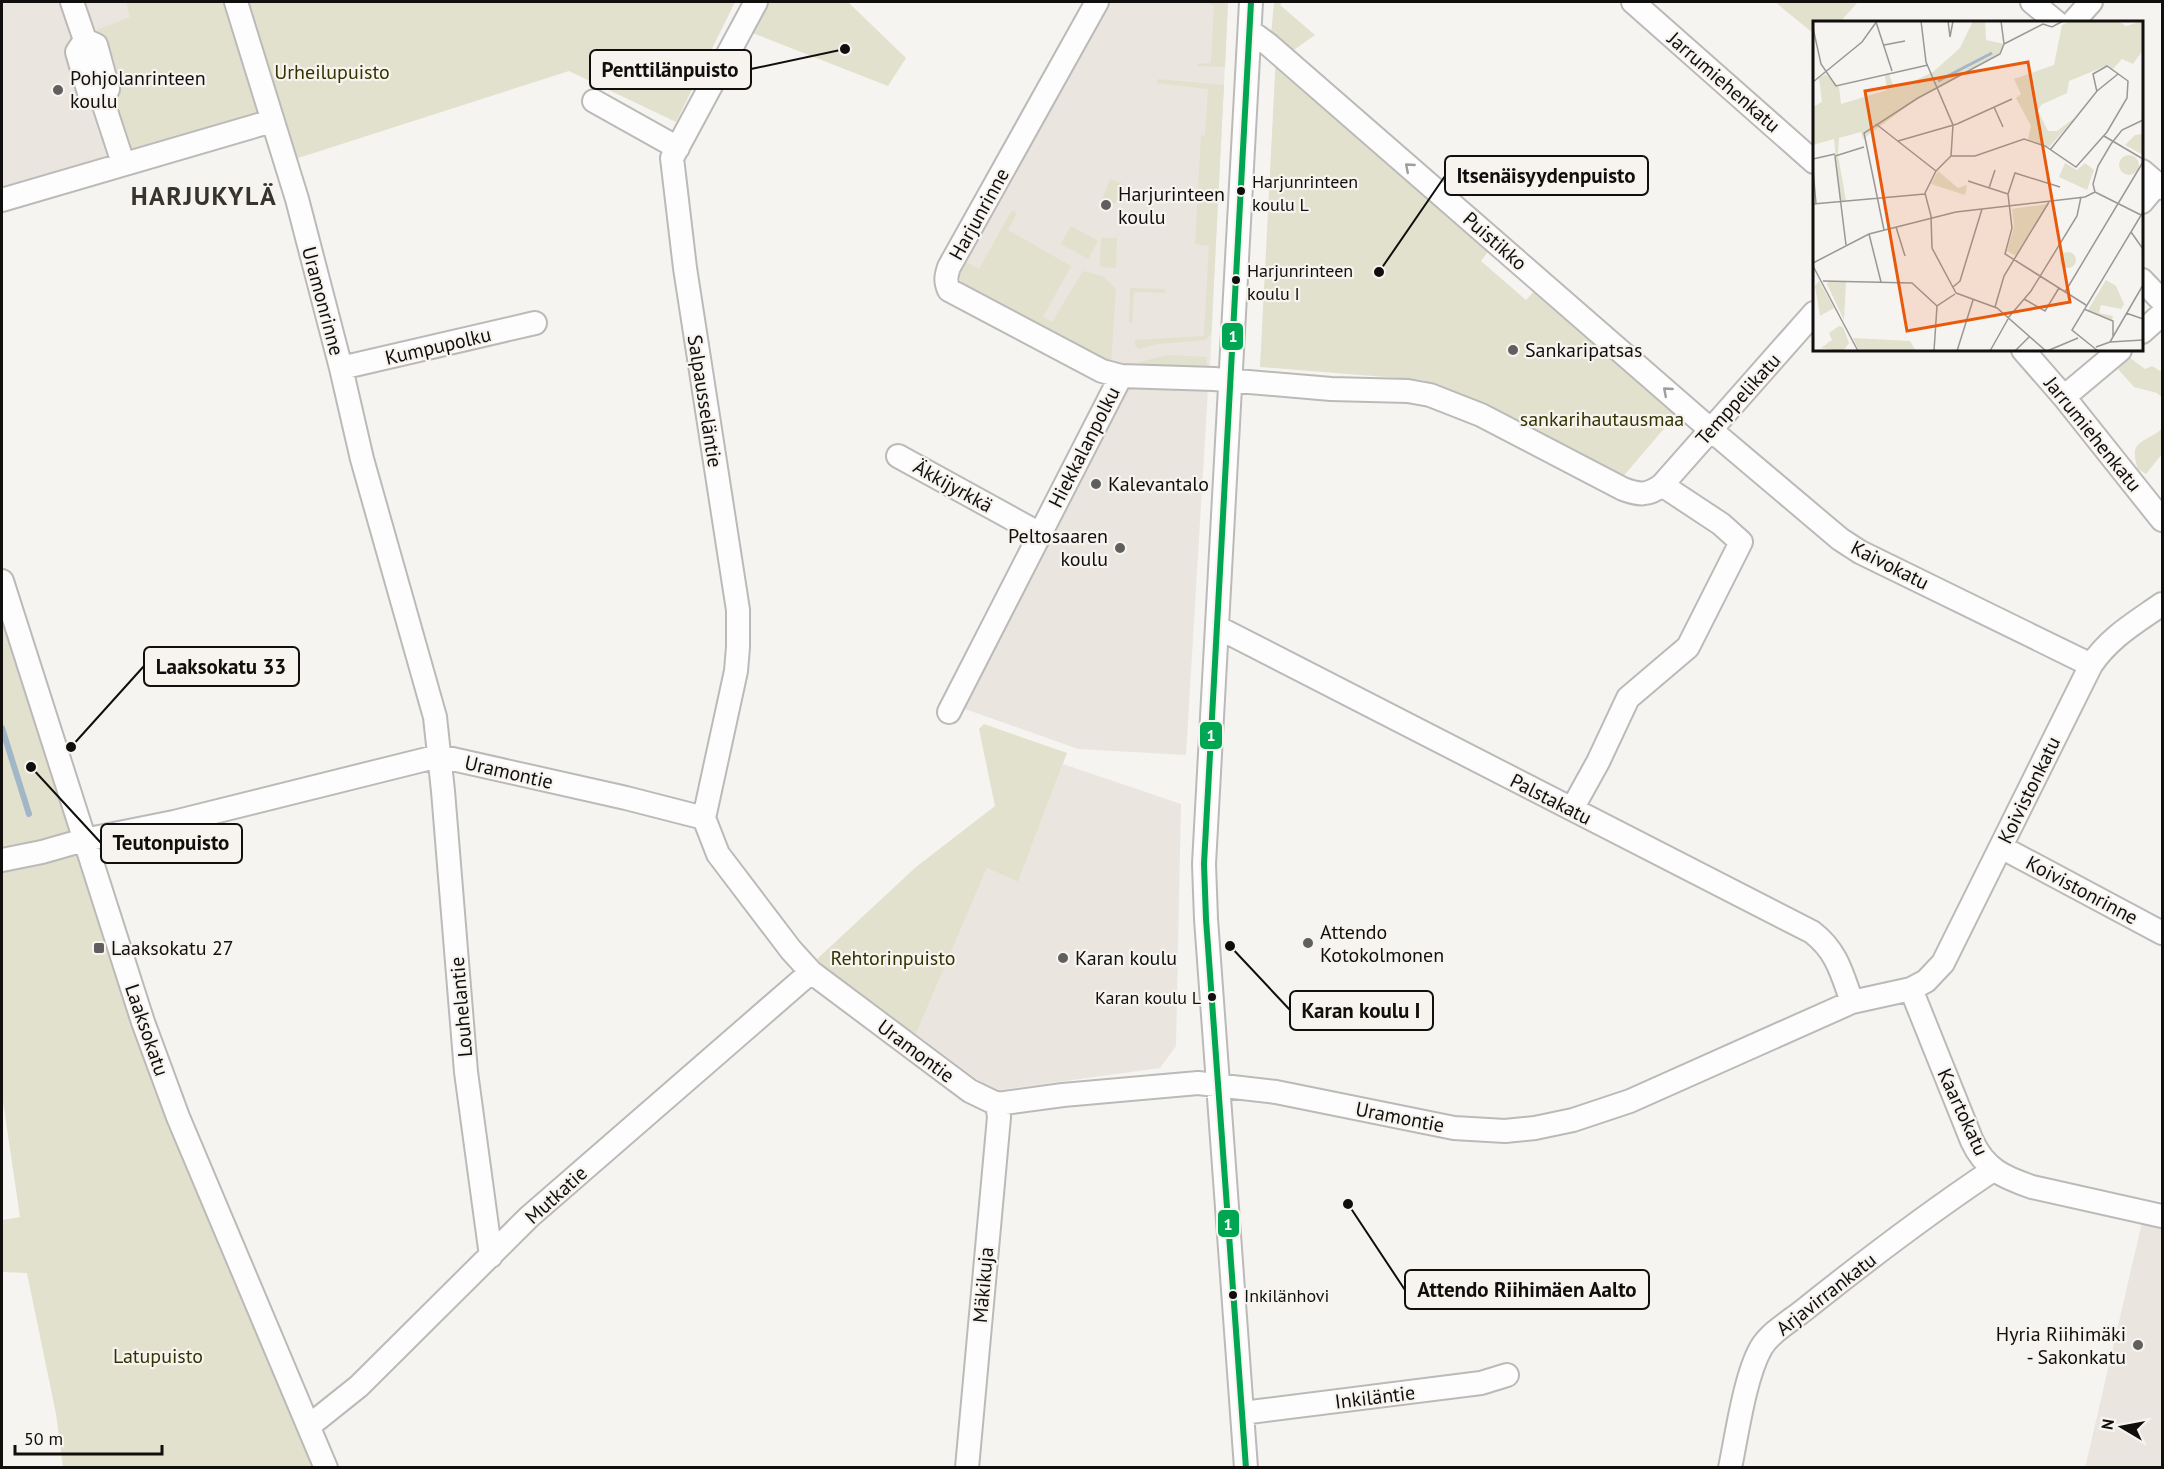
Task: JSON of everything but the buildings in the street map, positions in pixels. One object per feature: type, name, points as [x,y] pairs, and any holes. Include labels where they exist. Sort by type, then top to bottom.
[{"type":"street","points":[[72,2],[85,40],[96,45],[108,89],[102,99],[123,163]]},
{"type":"street","name":"Uramonrinne","points":[[236,2],[297,199],[362,459],[435,717],[439,756]]},
{"type":"street","name":"Salpausseläntie","points":[[704,818],[736,670],[738,610],[685,268],[672,158],[756,2]]},
{"type":"street","name":"Harjunrinne","points":[[1097,2],[949,267],[946,283],[950,290],[1102,371],[1121,376],[1231,381]]},
{"type":"street","points":[[1246,1467],[1206,919],[1204,864],[1251,2]]},
{"type":"street","name":"Jarrumiehenkatu","points":[[1633,2],[1813,160]]},
{"type":"street","points":[[2032,2],[2055,21]]},
{"type":"street","points":[[2074,21],[2091,2]]},
{"type":"street","name":"Puistikko","points":[[1250,31],[1287,60],[1711,429]]},
{"type":"street","points":[[594,101],[678,148]]},
{"type":"street","points":[[2,200],[272,121]]},
{"type":"street","points":[[2143,200],[2154,181]]},
{"type":"street","points":[[2143,281],[2163,301]]},
{"type":"street","points":[[2143,331],[2163,314]]},
{"type":"street","name":"Temppelikatu","points":[[1662,485],[1813,315]]},
{"type":"street","name":"Kumpupolku","points":[[341,368],[535,323]]},
{"type":"street","name":"Jarrumiehenkatu","points":[[2024,351],[2163,520]]},
{"type":"street","points":[[2064,397],[2119,351]]},
{"type":"street","name":"Hiekkalanpolku","points":[[949,712],[1121,376]]},
{"type":"street","points":[[1231,381],[1430,395],[1481,415],[1623,489],[1643,495],[1662,485],[1721,524],[1741,542],[1688,647],[1628,698],[1598,762],[1572,809]]},
{"type":"street","name":"Kaivokatu","points":[[1711,429],[1853,547],[2091,664]]},
{"type":"street","name":"Äkkijyrkkä","points":[[898,456],[1040,534]]},
{"type":"street","name":"Laaksokatu","points":[[2,581],[143,1022],[178,1117],[326,1467]]},
{"type":"street","name":"Koivistonkatu","points":[[1911,988],[1926,981],[1943,963],[2091,664],[2102,648],[2114,637],[2163,604]]},
{"type":"street","name":"Palstakatu","points":[[1217,627],[1812,932],[1831,949],[1852,1002]]},
{"type":"street","name":"Uramontie","points":[[2,860],[84,840],[174,822],[439,756],[626,798],[704,818],[718,854],[792,951],[811,972],[970,1091],[997,1104],[1063,1095],[1198,1083],[1276,1092],[1454,1128],[1505,1131],[1535,1128],[1573,1120],[1630,1101],[1852,1002],[1911,988]]},
{"type":"street","name":"Louhelantie","points":[[439,756],[466,1072],[491,1256]]},
{"type":"street","name":"Koivistonrinne","points":[[2001,847],[2163,933]]},
{"type":"street","name":"Mutkatie","points":[[309,1426],[359,1386],[529,1217],[811,972]]},
{"type":"street","name":"Kaartokatu","points":[[1911,988],[1975,1148],[1993,1170],[2031,1186],[2163,1216]]},
{"type":"street","name":"Mäkikuja","points":[[967,1467],[999,1117],[997,1104]]},
{"type":"street","name":"Arjavirrankatu","points":[[1730,1467],[1749,1379],[1763,1345],[1853,1272],[1993,1170]]},
{"type":"street","name":"Inkiläntie","points":[[1242,1413],[1470,1385],[1507,1375]]},
{"type":"shaded area","name":"Pohjolanrinteen koulu","points":[[2,2],[126,2],[131,17],[130,150],[2,188]]},
{"type":"shaded area","name":"Harjurinteen koulu","points":[[1109,2],[1228,2],[1210,368],[1104,366],[959,276],[964,261]]},
{"type":"shaded area","name":"Peltosaaren koulu","points":[[1122,385],[1208,389],[1186,755],[1078,749],[962,708]]},
{"type":"shaded area","name":"Karan koulu","points":[[1063,764],[1181,804],[1176,1046],[1160,1068],[993,1091],[916,1034],[987,868],[1018,882]]},
{"type":"shaded area","name":"Hyria Riihimäki - Sakonkatu","points":[[2143,1218],[2162,1222],[2162,1467],[2085,1468]]},
{"type":"green space","name":"Urheilupuisto","points":[[126,2],[735,2],[676,122],[569,71],[295,159],[272,111],[130,150],[97,30],[130,17]]},
{"type":"green space","points":[[767,2],[848,2],[906,58],[888,86],[750,32]]},
{"type":"green space","points":[[1207,2],[1228,2],[1225,67],[1197,66],[1197,64],[1211,63],[1214,6]]},
{"type":"green space","points":[[1274,2],[1282,2],[1280,5],[1315,35],[1291,52],[1271,35]]},
{"type":"green space","points":[[1775,2],[1858,2],[1841,21],[1813,21],[1813,33]]},
{"type":"green space","name":"sankarihautausmaa","points":[[1276,55],[1493,245],[1481,261],[1526,300],[1539,286],[1680,410],[1621,479],[1496,409],[1423,380],[1260,367]]},
{"type":"green space","points":[[1158,79],[1224,85],[1211,334],[1205,340],[1159,344],[1138,349],[1135,340],[1204,336],[1209,246],[1195,244],[1201,135],[1205,136],[1208,89],[1157,83]]},
{"type":"green space","points":[[1110,179],[1123,184],[1115,204],[1102,199]]},
{"type":"green space","points":[[1012,210],[1017,213],[1008,230],[1071,266],[1043,317],[1052,322],[1083,271],[1102,276],[1116,289],[1111,364],[962,286],[959,276],[964,261],[979,269]]},
{"type":"green space","points":[[1071,226],[1098,241],[1088,259],[1061,244]]},
{"type":"green space","points":[[1101,238],[1117,238],[1116,268],[1100,267]]},
{"type":"green space","points":[[1130,288],[1165,289],[1165,293],[1134,292],[1132,323],[1129,323]]},
{"type":"green space","points":[[1168,355],[1206,357],[1208,369],[1137,367],[1140,362]]},
{"type":"green space","points":[[2129,357],[2145,369],[2152,366],[2162,372],[2162,397],[2157,393],[2134,387],[2117,368]]},
{"type":"green space","points":[[2162,429],[2162,454],[2146,474],[2138,469],[2135,460],[2136,448]]},
{"type":"green space","name":"Latupuisto","points":[[2,581],[143,1022],[326,1467],[63,1467],[56,1414],[27,1273],[2,1272],[2,1220],[20,1217],[2,1095]]},
{"type":"green space","name":"Rehtorinpuisto","points":[[984,724],[1067,753],[1018,882],[987,868],[916,1034],[838,983],[817,959],[916,867],[995,806],[979,729]]},
{"type":"waterway","points":[[2,728],[29,814]]},
{"type":"transit line","name":"1","points":[[1246,1468],[1206,919],[1204,864],[1251,2]]},
{"type":"place","name":"Penttilänpuisto","points":[[845,49]]},
{"type":"place","name":"Pohjolanrinteen koulu","points":[[58,90]]},
{"type":"place","name":"Harjunrinteen koulu L","points":[[1241,191]]},
{"type":"place","name":"Harjurinteen koulu","points":[[1106,205]]},
{"type":"place","name":"Itsenäisyydenpuisto","points":[[1379,272]]},
{"type":"place","name":"Harjunrinteen koulu I","points":[[1236,280]]},
{"type":"place","name":"Sankaripatsas","points":[[1513,350]]},
{"type":"place","name":"Kalevantalo","points":[[1096,484]]},
{"type":"place","name":"Peltosaaren koulu","points":[[1120,548]]},
{"type":"place","name":"Laaksokatu 33","points":[[71,747]]},
{"type":"place","name":"Teutonpuisto","points":[[31,767]]},
{"type":"place","name":"Attendo Kotokolmonen","points":[[1308,943]]},
{"type":"place","name":"Karan koulu I","points":[[1230,946]]},
{"type":"place","name":"Laaksokatu 27","points":[[99,948]]},
{"type":"place","name":"Karan koulu","points":[[1063,958]]},
{"type":"place","name":"Karan koulu L","points":[[1212,997]]},
{"type":"place","name":"Attendo Riihimäen Aalto","points":[[1348,1204]]},
{"type":"place","name":"Inkilänhovi","points":[[1233,1295]]},
{"type":"place","name":"Hyria Riihimäki - Sakonkatu","points":[[2138,1345]]},
{"type":"district","name":"HARJUKYLÄ","points":[[204,196]]}]
